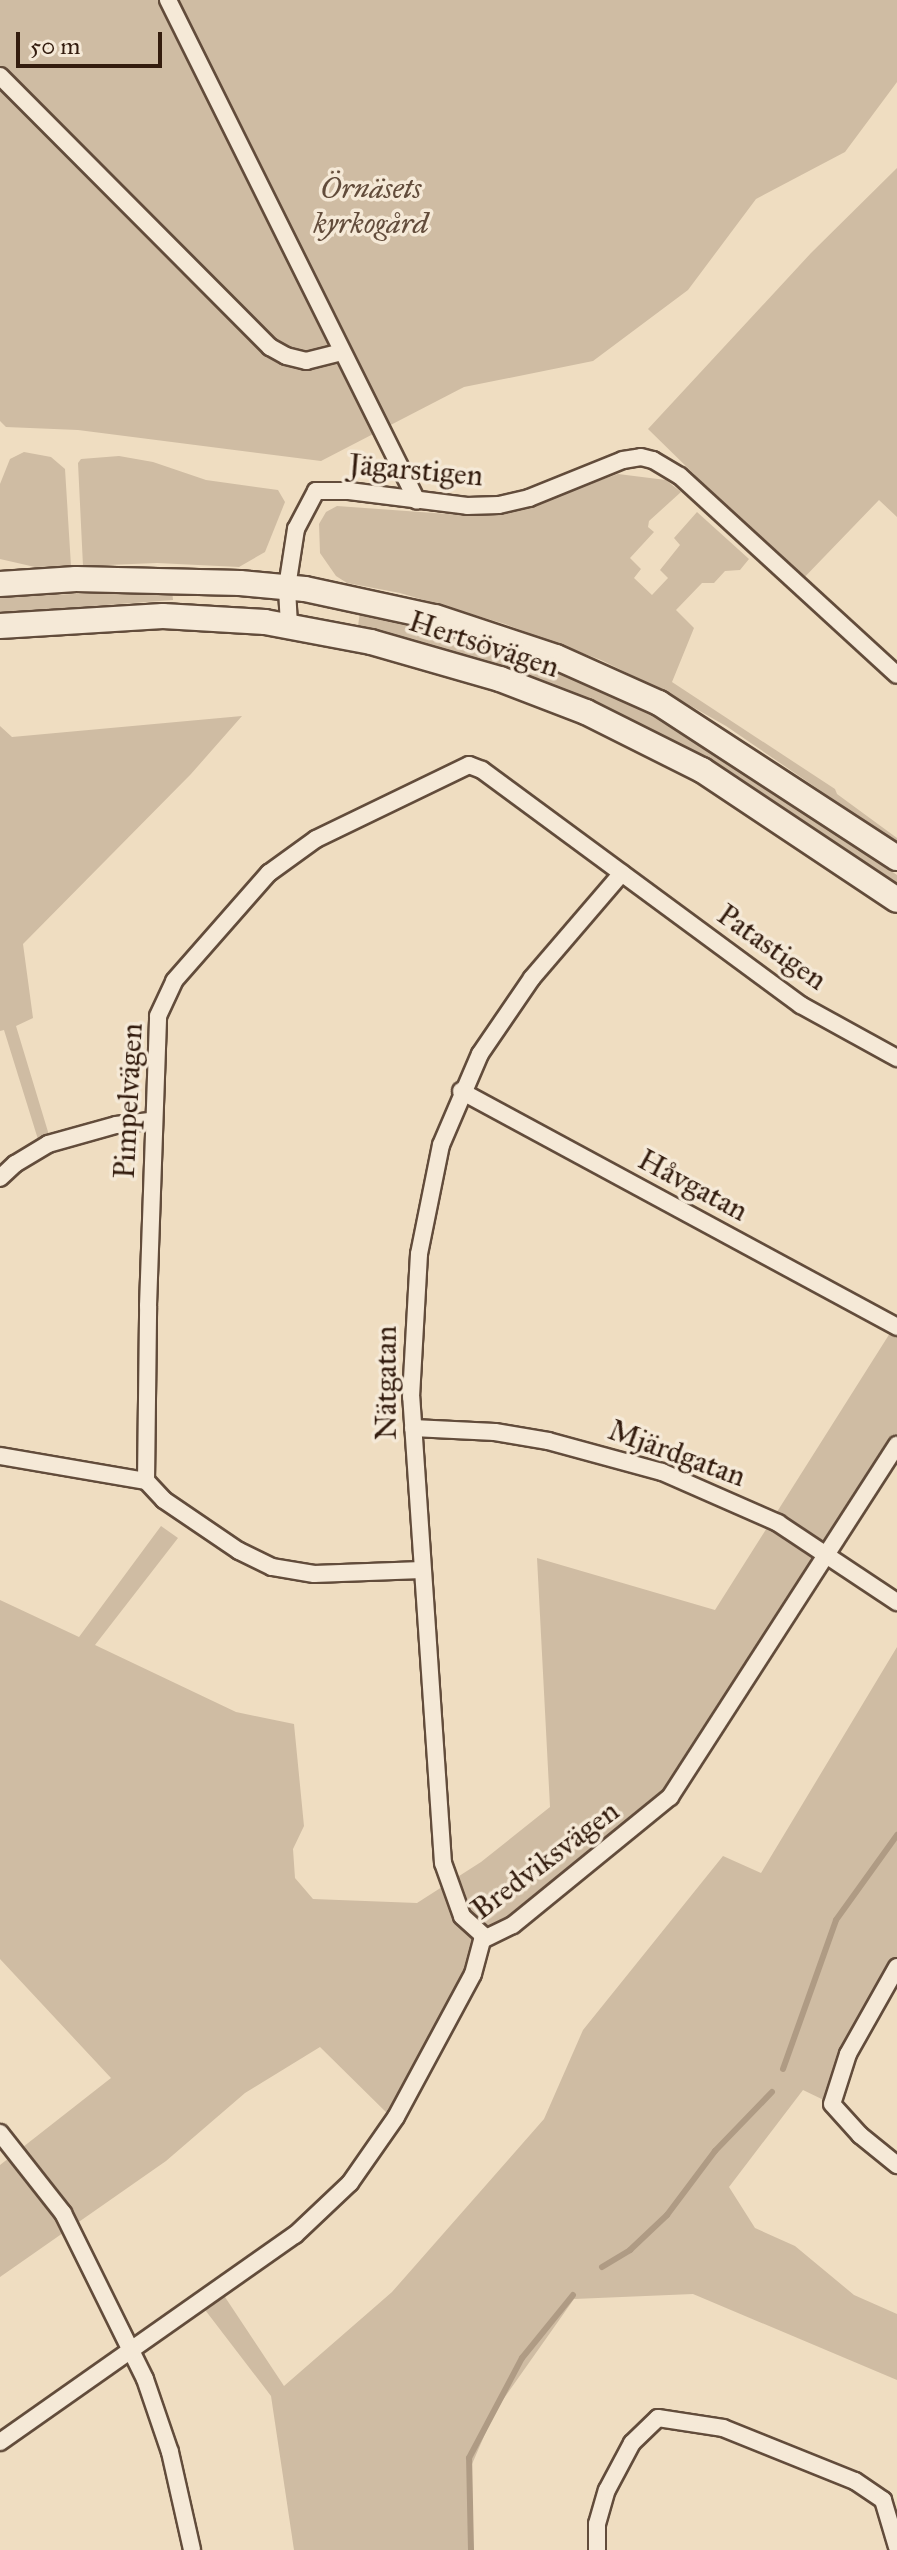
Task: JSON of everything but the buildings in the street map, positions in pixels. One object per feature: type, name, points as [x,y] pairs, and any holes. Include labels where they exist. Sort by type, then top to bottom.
[{"type":"main road","name":"Hertsövägen","points":[[0,584],[76,579],[169,579],[287,587],[435,617],[556,657],[659,703],[897,858]]},
{"type":"main road","name":"Hertsövägen","points":[[0,626],[163,616],[289,626],[371,642],[486,675],[586,712],[702,770],[897,900]]},
{"type":"street","points":[[168,0],[417,501]]},
{"type":"street","points":[[0,76],[270,347],[286,356],[306,361],[342,352]]},
{"type":"street","name":"Jägarstigen","points":[[289,626],[287,587],[296,529],[316,491],[349,491],[417,501],[499,505],[529,498],[635,457],[653,460],[680,476],[897,675]]},
{"type":"street","name":"Pimpelvägen","points":[[146,1481],[156,1029],[167,992],[269,873],[316,839],[469,765],[482,770],[622,873]]},
{"type":"street","name":"Patastigen","points":[[622,873],[801,1005],[897,1058]]},
{"type":"street","name":"Nätgatan","points":[[485,1937],[462,1916],[445,1876],[413,1428],[411,1360],[419,1254],[441,1145],[461,1091],[480,1054],[532,978],[622,873]]},
{"type":"street","name":"Håvgatan","points":[[461,1091],[897,1327]]},
{"type":"street","points":[[0,1178],[15,1164],[48,1144],[116,1125],[154,1120]]},
{"type":"street","name":"Mjärdgatan","points":[[413,1428],[495,1432],[611,1456],[722,1495],[778,1523],[897,1602]]},
{"type":"street","name":"Bredviksvägen","points":[[0,2442],[295,2235],[350,2183],[396,2117],[473,1974],[479,1944],[485,1937],[513,1925],[670,1797],[897,1445]]},
{"type":"street","points":[[0,1456],[146,1481],[164,1500],[239,1551],[272,1567],[314,1574],[422,1570]]},
{"type":"street","points":[[897,1967],[848,2054],[832,2104],[860,2135],[897,2165]]},
{"type":"street","points":[[0,2133],[63,2213],[131,2350],[170,2452],[192,2550]]},
{"type":"street","points":[[597,2550],[597,2524],[607,2490],[632,2443],[658,2418],[723,2428],[855,2481],[883,2500],[897,2547]]},
{"type":"green space","name":"Örnäsets kyrkogård","points":[[0,0],[897,0],[897,82],[845,152],[756,199],[688,290],[593,361],[464,387],[321,461],[78,430],[6,427],[0,421]]},
{"type":"green space","points":[[897,168],[897,517],[879,500],[797,585],[688,483],[695,475],[648,429],[811,253]]},
{"type":"green space","points":[[24,452],[51,457],[65,469],[71,566],[35,567],[0,559],[0,484],[10,459]]},
{"type":"green space","points":[[119,456],[153,462],[206,480],[278,490],[285,502],[265,552],[239,567],[157,563],[83,566],[78,463],[81,459]]},
{"type":"green space","points":[[618,474],[666,480],[681,492],[649,521],[648,527],[654,532],[630,558],[641,569],[634,578],[652,595],[668,578],[660,570],[680,545],[674,538],[697,512],[749,559],[740,570],[725,571],[714,583],[702,583],[676,610],[694,628],[672,682],[835,789],[837,794],[897,838],[897,843],[726,726],[668,693],[601,660],[505,624],[400,593],[347,583],[336,576],[320,553],[319,524],[326,512],[337,506],[476,516],[507,513]]},
{"type":"green space","points":[[172,590],[173,600],[0,613],[0,597]]},
{"type":"green space","points":[[360,612],[427,626],[507,652],[599,687],[656,714],[897,875],[897,888],[772,800],[648,728],[504,667],[358,626]]},
{"type":"green space","points":[[242,716],[191,774],[23,944],[33,1018],[16,1026],[52,1145],[41,1149],[4,1030],[0,1031],[0,726],[12,737]]},
{"type":"green space","points":[[897,1322],[897,1438],[669,1796],[513,1925],[485,1936],[394,2120],[320,2047],[245,2093],[166,2161],[0,2277],[0,2165],[111,2078],[0,1959],[0,1600],[79,1637],[161,1526],[178,1538],[95,1645],[236,1712],[294,1724],[304,1826],[293,1849],[295,1878],[313,1899],[417,1903],[481,1862],[550,1807],[537,1558],[715,1610]]},
{"type":"green space","points":[[897,1647],[897,1965],[832,2104],[803,2090],[729,2187],[755,2228],[795,2246],[854,2295],[897,2314],[897,2380],[693,2294],[574,2299],[495,2411],[469,2471],[471,2550],[294,2550],[271,2396],[199,2302],[219,2288],[284,2386],[392,2292],[544,2119],[583,2030],[723,1856],[761,1873]]},
{"type":"waterway","points":[[783,2069],[836,1920],[897,1835]]},
{"type":"waterway","points":[[602,2267],[630,2250],[667,2215],[715,2151],[772,2092]]},
{"type":"waterway","points":[[471,2550],[469,2458],[522,2358],[573,2295]]}]
